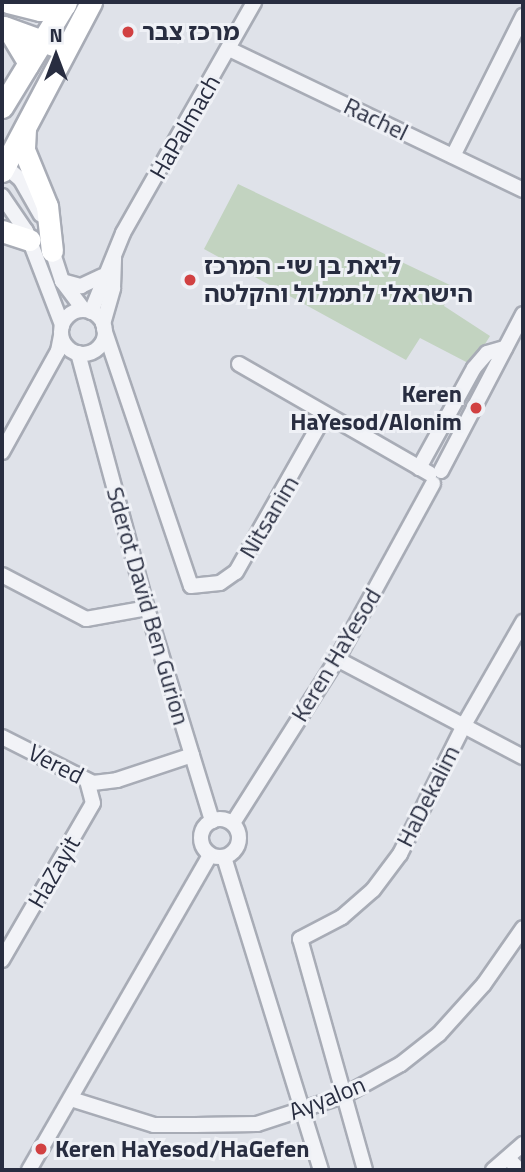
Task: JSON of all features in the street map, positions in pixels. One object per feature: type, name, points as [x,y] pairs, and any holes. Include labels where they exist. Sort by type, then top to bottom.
[{"type":"highway","points":[[8,2],[40,10],[66,3]]},
{"type":"highway","points":[[3,167],[91,2]]},
{"type":"highway","points":[[2,107],[44,43],[66,3]]},
{"type":"highway","points":[[4,26],[44,43],[68,44]]},
{"type":"highway","points":[[25,127],[24,150],[47,206],[52,251]]},
{"type":"highway","points":[[2,230],[30,240]]},
{"type":"main road","points":[[4,26],[29,66]]},
{"type":"street","name":"HaPalmach","points":[[87,311],[114,252],[254,2]]},
{"type":"street","points":[[453,156],[523,16]]},
{"type":"street","name":"Rachel","points":[[229,49],[523,190]]},
{"type":"street","points":[[3,167],[27,188],[62,281],[104,327],[97,348],[75,352],[47,373]]},
{"type":"street","points":[[2,196],[30,240],[62,330],[75,352]]},
{"type":"street","name":"HaPalmach","points":[[104,327],[113,288],[114,252]]},
{"type":"street","points":[[62,281],[81,286],[102,276]]},
{"type":"street","points":[[2,452],[47,373],[62,330],[72,313],[87,311]]},
{"type":"street","name":"Keren HaYesod","points":[[233,824],[337,659],[431,474],[523,314]]},
{"type":"street","name":"Sderot David Ben Gurion","points":[[104,327],[188,583]]},
{"type":"street","name":"Sderot David Ben Gurion","points":[[87,390],[97,348]]},
{"type":"street","points":[[239,363],[431,474],[474,368],[487,353],[505,348]]},
{"type":"street","name":"Sderot David Ben Gurion","points":[[75,352],[147,608],[212,821]]},
{"type":"street","name":"Nitsanim","points":[[188,583],[208,586],[236,572],[325,415]]},
{"type":"street","points":[[2,575],[86,619],[147,608]]},
{"type":"street","name":"HaDekalim","points":[[343,1096],[300,939],[342,917],[373,890],[419,820],[464,725],[523,622]]},
{"type":"street","points":[[337,659],[523,757]]},
{"type":"street","name":"Vered","points":[[2,737],[87,782],[117,780],[192,755]]},
{"type":"street","name":"HaZayit","points":[[2,960],[93,803],[87,782]]},
{"type":"street","points":[[29,1170],[217,856],[239,845],[239,833],[233,824],[212,821],[204,829],[201,840],[217,856],[321,1170]]},
{"type":"street","name":"Ayyalon","points":[[71,1099],[154,1125],[257,1124],[343,1096],[401,1064],[439,1034],[522,932]]},
{"type":"street","points":[[343,1096],[365,1170]]},
{"type":"street","points":[[494,1170],[523,1144]]},
{"type":"street","points":[[508,1158],[519,1170]]},
{"type":"green space","points":[[238,184],[452,286],[444,306],[490,336],[472,365],[420,338],[406,360],[204,249]]},
{"type":"place","name":"מרכז צבר","points":[[128,32]]},
{"type":"place","name":"ליאת בן שי- המרכז הישראלי לתמלול והקלטה","points":[[190,280]]},
{"type":"place","name":"Keren HaYesod/Alonim","points":[[476,408]]},
{"type":"place","name":"Keren HaYesod/HaGefen","points":[[41,1149]]}]
